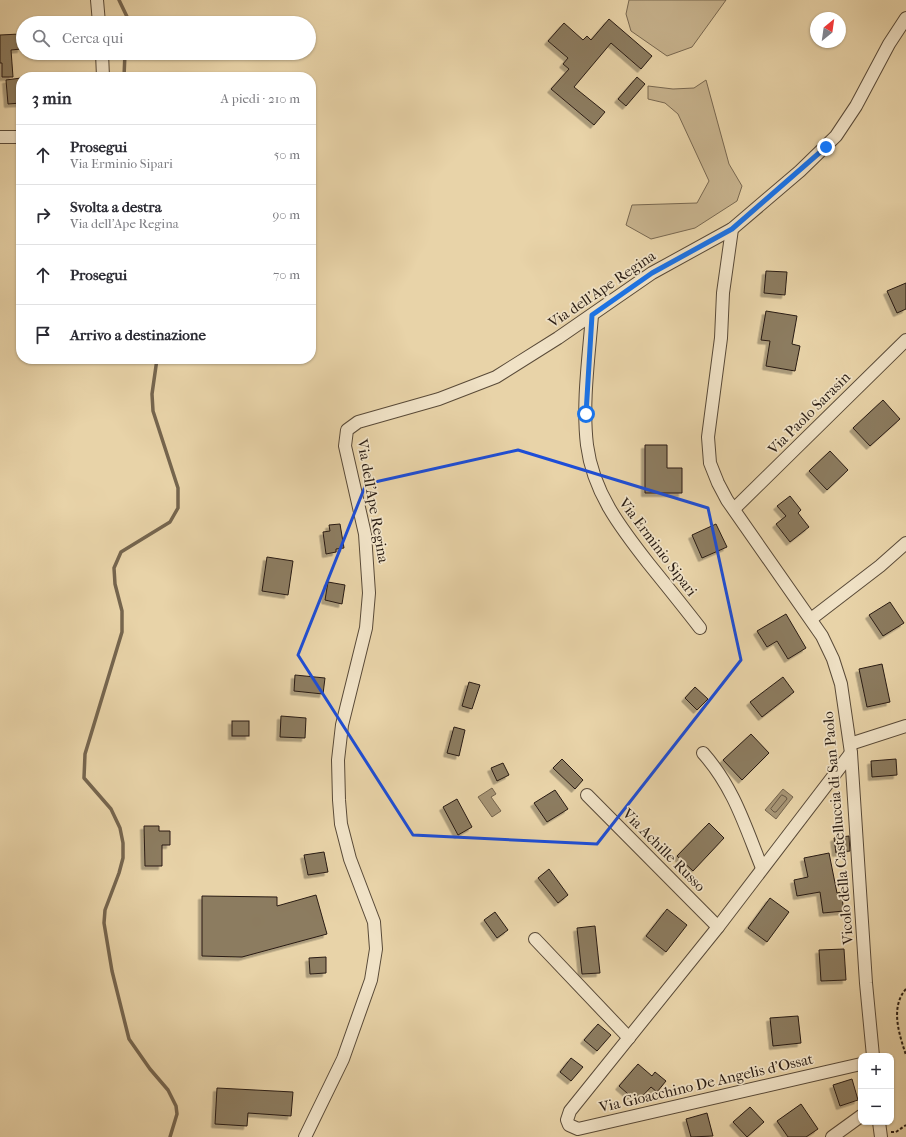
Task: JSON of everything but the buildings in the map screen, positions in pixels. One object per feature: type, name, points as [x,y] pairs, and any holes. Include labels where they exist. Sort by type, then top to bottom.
[{"type":"street","points":[[97,0],[98,16]]},
{"type":"street","name":"Via dell'Ape Regina","points":[[305,1137],[343,1059],[371,980],[376,948],[374,922],[350,859],[341,824],[339,800],[338,760],[342,725],[366,628],[369,604],[367,547],[363,521],[345,446],[346,433],[351,425],[358,422],[439,399],[496,377],[558,338],[652,273],[732,229],[800,171],[836,136],[856,106],[889,44],[906,18]]},
{"type":"street","points":[[102,60],[103,72]]},
{"type":"street","points":[[0,137],[16,137]]},
{"type":"street","name":"Vicolo della Castelluccia di San Paolo","points":[[732,229],[723,293],[721,338],[712,395],[708,443],[710,463],[716,478],[734,509],[827,644],[836,668],[843,698],[850,748],[866,983],[873,1053]]},
{"type":"street","name":"Via Erminio Sipari","points":[[592,315],[586,414],[587,445],[596,481],[604,502],[619,525],[700,628]]},
{"type":"street","name":"Via Paolo Sarasin","points":[[734,509],[906,340]]},
{"type":"street","points":[[811,619],[880,566],[906,543]]},
{"type":"street","points":[[535,939],[629,1038],[718,927],[850,748],[906,726]]},
{"type":"street","points":[[703,753],[730,790],[762,868]]},
{"type":"street","name":"Via Achille Russo","points":[[587,795],[718,927]]},
{"type":"street","name":"Via Gioacchino De Angelis d'Ossat","points":[[629,1038],[567,1115],[570,1125],[578,1129],[858,1065]]},
{"type":"street","points":[[832,1137],[858,1118]]},
{"type":"path","points":[[906,989],[901,995],[898,1004],[897,1020],[900,1039],[906,1055]]},
{"type":"path","points":[[880,1129],[896,1132],[906,1125]]},
{"type":"highlighted area","points":[[518,450],[708,508],[741,660],[597,844],[413,835],[298,655],[366,484]]},
{"type":"shaded area","points":[[629,0],[726,0],[692,47],[667,56],[631,31],[626,14]]},
{"type":"shaded area","points":[[706,80],[729,164],[742,186],[737,201],[695,228],[651,239],[626,225],[632,205],[697,203],[709,181],[678,114],[665,103],[648,99],[648,86],[673,89],[694,88]]},
{"type":"water","points":[[492,788],[496,794],[491,797],[501,811],[492,817],[478,797]]},
{"type":"water","points":[[783,789],[793,797],[776,819],[765,810]]},
{"type":"waterway","points":[[119,0],[127,16]]},
{"type":"waterway","points":[[124,72],[125,60]]},
{"type":"waterway","points":[[156,364],[152,394],[153,411],[178,488],[178,508],[170,522],[121,552],[114,568],[115,584],[122,611],[122,632],[85,754],[84,778],[111,809],[120,828],[123,843],[123,858],[105,910],[104,923],[112,971],[129,1039],[150,1069],[168,1090],[176,1106],[177,1114],[170,1137]]},
{"type":"route","points":[[586,414],[592,315],[652,273],[732,229],[826,147]]}]
